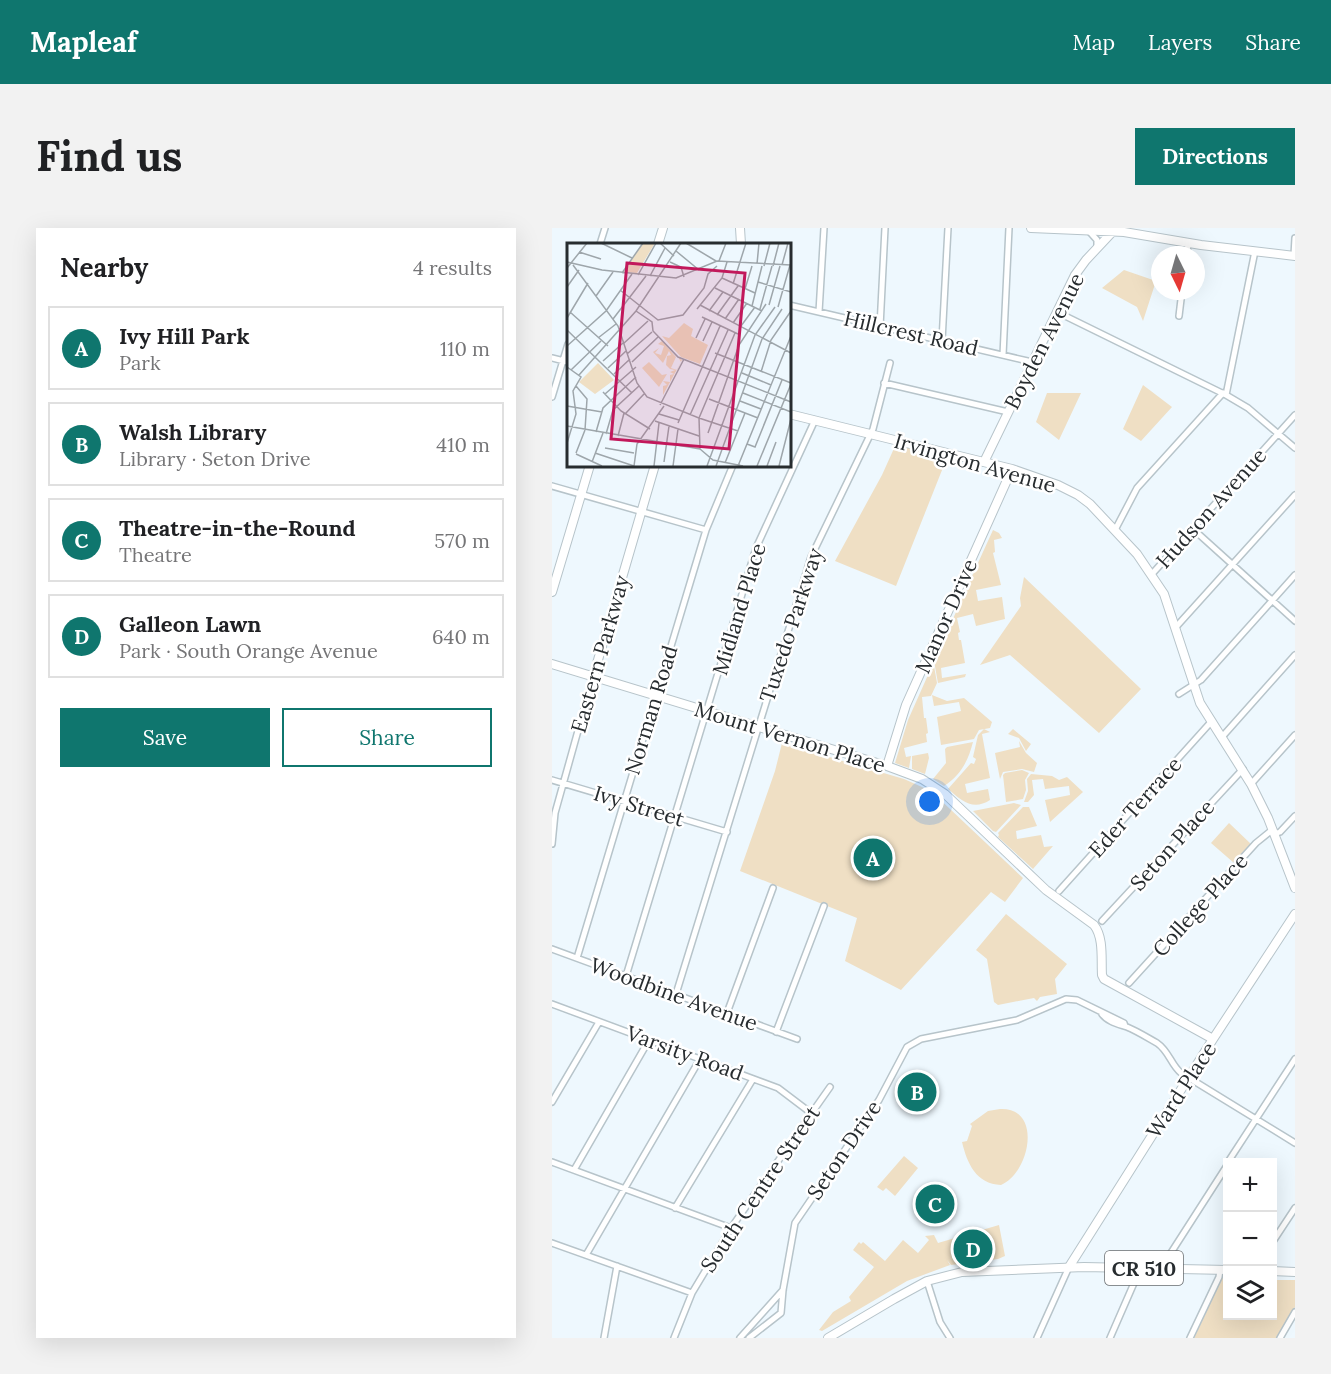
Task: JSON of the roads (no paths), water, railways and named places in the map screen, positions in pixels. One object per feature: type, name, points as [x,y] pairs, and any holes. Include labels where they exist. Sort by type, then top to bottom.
[{"type":"main road","name":"CR 510","points":[[828,1338],[842,1334],[927,1281],[946,1275],[1069,1267],[1223,1270]]},
{"type":"main road","points":[[1277,1271],[1295,1272]]},
{"type":"street","points":[[600,243],[606,228]]},
{"type":"street","points":[[658,243],[663,228]]},
{"type":"street","points":[[740,228],[741,243]]},
{"type":"street","points":[[819,312],[824,228]]},
{"type":"street","points":[[880,327],[885,228]]},
{"type":"street","points":[[942,341],[948,228]]},
{"type":"street","points":[[1003,355],[1010,228]]},
{"type":"street","points":[[1031,228],[1132,231],[1188,243],[1294,256],[1295,238]]},
{"type":"street","name":"Boyden Avenue","points":[[984,462],[1080,267],[1114,230]]},
{"type":"street","points":[[1089,231],[1097,240],[1097,248]]},
{"type":"street","points":[[1115,530],[1137,488],[1224,394],[1255,251]]},
{"type":"street","points":[[1179,316],[1181,300]]},
{"type":"street","name":"Hillcrest Road","points":[[790,305],[1032,362]]},
{"type":"street","points":[[1057,312],[1224,394],[1248,408],[1295,448]]},
{"type":"street","points":[[552,358],[566,362],[552,397]]},
{"type":"street","name":"Tuxedo Parkway","points":[[676,994],[811,557],[870,434],[890,363]]},
{"type":"street","points":[[884,383],[1008,412]]},
{"type":"street","name":"Irvington Avenue","points":[[790,414],[1012,469],[1046,480],[1078,495],[1090,504],[1152,574],[1164,594],[1200,703],[1251,784],[1295,888]]},
{"type":"street","name":"Hudson Avenue","points":[[1152,574],[1295,416]]},
{"type":"street","name":"Midland Place","points":[[626,975],[756,548],[815,420]]},
{"type":"street","points":[[552,592],[590,466]]},
{"type":"street","name":"Eastern Parkway","points":[[552,844],[555,813],[563,783],[655,466]]},
{"type":"street","name":"Norman Road","points":[[577,958],[706,530],[733,466]]},
{"type":"street","name":"Manor Drive","points":[[887,766],[906,705],[1012,469]]},
{"type":"street","points":[[552,486],[706,530]]},
{"type":"street","points":[[1176,627],[1295,495]]},
{"type":"street","points":[[1193,529],[1295,621]]},
{"type":"street","points":[[1179,694],[1194,686],[1295,575]]},
{"type":"street","points":[[1222,737],[1295,655]]},
{"type":"street","name":"Mount Vernon Place","points":[[552,664],[887,766],[922,779],[937,788],[1046,890],[1094,925],[1098,931],[1104,979],[1213,1039]]},
{"type":"street","name":"Eder Terrace","points":[[1059,891],[1211,722]]},
{"type":"street","points":[[1251,784],[1295,735]]},
{"type":"street","name":"Seton Place","points":[[1102,921],[1243,769]]},
{"type":"street","name":"Ivy Street","points":[[552,780],[726,832]]},
{"type":"street","name":"College Place","points":[[1130,984],[1256,843],[1273,832],[1280,832],[1295,816]]},
{"type":"street","points":[[727,1013],[773,888]]},
{"type":"street","points":[[776,1032],[824,906]]},
{"type":"street","name":"Ward Place","points":[[1069,1267],[1295,914]]},
{"type":"street","name":"Woodbine Avenue","points":[[552,949],[797,1039]]},
{"type":"street","name":"Seton Drive","points":[[748,1338],[781,1313],[795,1223],[879,1100],[910,1044],[921,1039],[1017,1020],[1066,999],[1077,1000],[1102,1014],[1108,1014],[1159,1044],[1177,1069],[1295,1143]]},
{"type":"street","name":"Varsity Road","points":[[552,1004],[778,1088],[811,1113]]},
{"type":"street","points":[[552,1102],[599,1022]]},
{"type":"street","points":[[574,1170],[649,1040]]},
{"type":"street","points":[[586,1255],[700,1059]]},
{"type":"street","points":[[1231,1158],[1295,1059]]},
{"type":"street","points":[[675,1208],[753,1079]]},
{"type":"street","name":"South Centre Street","points":[[674,1338],[692,1293],[731,1228],[830,1087]]},
{"type":"street","points":[[552,1162],[731,1228]]},
{"type":"street","points":[[1166,1269],[1167,1259],[1223,1171]]},
{"type":"street","points":[[1277,1235],[1295,1208]]},
{"type":"street","points":[[552,1243],[692,1293]]},
{"type":"street","points":[[604,1338],[617,1266]]},
{"type":"street","points":[[1037,1338],[1069,1267]]},
{"type":"street","points":[[1110,1338],[1141,1268]]},
{"type":"street","points":[[1190,1338],[1223,1271]]},
{"type":"street","points":[[927,1281],[940,1322],[950,1338]]},
{"type":"street","points":[[740,1338],[783,1290]]},
{"type":"street","points":[[1280,1338],[1295,1312]]},
{"type":"place","name":"Ivy Hill Park","points":[[873,858]]},
{"type":"place","name":"Walsh Library","points":[[917,1092]]},
{"type":"place","name":"Theatre-in-the-Round","points":[[935,1204]]},
{"type":"place","name":"Galleon Lawn","points":[[973,1249]]}]
